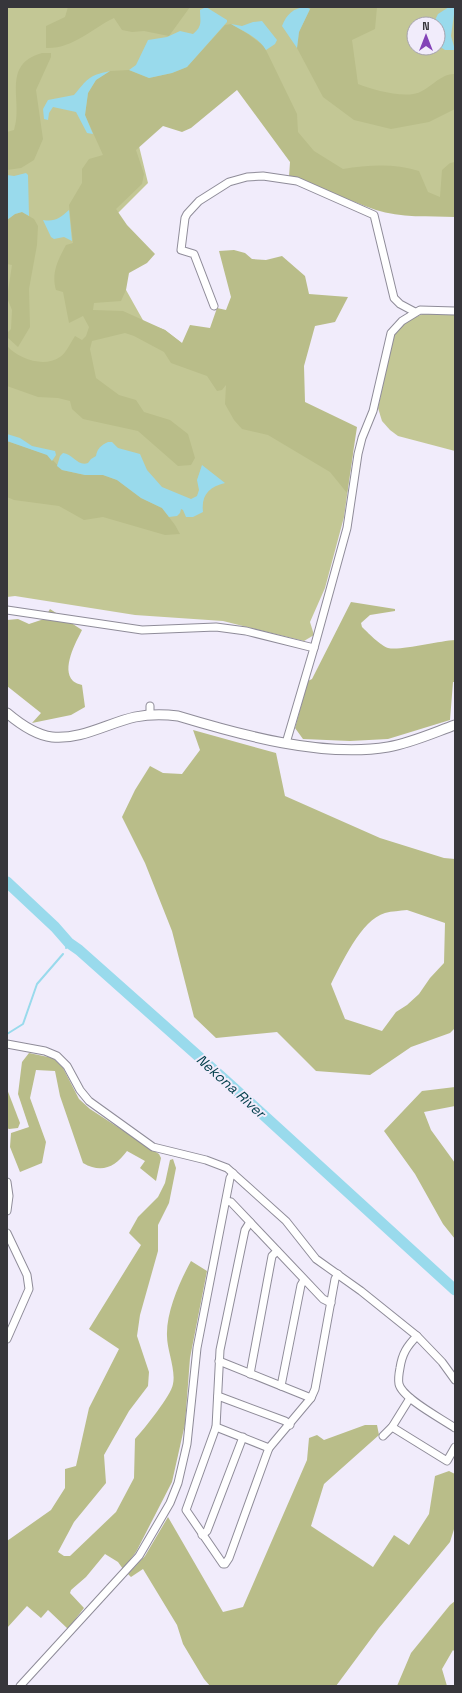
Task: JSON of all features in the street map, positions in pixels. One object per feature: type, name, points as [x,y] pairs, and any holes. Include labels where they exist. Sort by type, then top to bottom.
[{"type":"street","points":[[214,306],[194,254],[181,250],[185,218],[191,208],[199,201],[229,182],[247,177],[263,176],[297,181],[374,215],[394,298],[400,304],[416,312]]},
{"type":"street","points":[[286,743],[348,528],[358,454],[362,438],[373,411],[389,339],[397,325],[416,312],[424,310],[455,311]]},
{"type":"street","points":[[7,610],[142,630],[216,627],[246,631],[314,648]]},
{"type":"street","points":[[7,713],[25,727],[44,735],[56,737],[74,736],[134,718],[150,711],[178,716],[286,743],[334,750],[376,748],[405,743],[455,726]]},
{"type":"street","points":[[7,1044],[45,1051],[58,1056],[67,1066],[80,1090],[89,1101],[153,1147],[211,1161],[233,1173],[286,1221],[311,1254],[417,1336],[442,1362],[455,1380]]},
{"type":"street","points":[[20,1686],[139,1556],[170,1503],[178,1483],[187,1444],[197,1348],[230,1178],[233,1173]]},
{"type":"street","points":[[7,1182],[9,1196],[7,1211]]},
{"type":"street","points":[[226,1200],[231,1202],[323,1299],[331,1303]]},
{"type":"street","points":[[250,1222],[245,1230],[219,1361],[216,1427],[187,1504],[188,1514],[218,1558],[225,1564],[229,1558],[269,1448],[290,1425],[311,1398],[315,1389],[335,1279],[338,1274]]},
{"type":"street","points":[[7,1233],[27,1275],[29,1289],[7,1339]]},
{"type":"street","points":[[250,1374],[272,1256],[277,1251]]},
{"type":"street","points":[[281,1386],[301,1285],[304,1280]]},
{"type":"street","points":[[417,1336],[404,1351],[399,1373],[400,1387],[410,1398],[455,1428]]},
{"type":"street","points":[[219,1361],[311,1398]]},
{"type":"street","points":[[218,1396],[285,1421],[290,1425]]},
{"type":"street","points":[[383,1436],[392,1427],[410,1398]]},
{"type":"street","points":[[216,1427],[269,1448]]},
{"type":"street","points":[[392,1427],[447,1461],[455,1447]]},
{"type":"street","points":[[202,1535],[207,1531],[243,1437]]},
{"type":"green space","points":[[7,7],[455,7],[455,194],[453,196],[375,209],[297,181],[293,158],[239,84],[161,122],[138,142],[148,183],[118,213],[121,281],[144,322],[165,330],[215,369],[353,452],[344,517],[325,588],[310,622],[314,635],[304,641],[223,621],[135,615],[15,596],[7,597]]},
{"type":"green space","points":[[68,7],[190,7],[169,36],[144,31],[132,32],[122,30],[114,18],[73,42],[46,48],[46,26],[65,17]]},
{"type":"green space","points":[[311,7],[377,7],[375,29],[352,40],[358,84],[390,93],[408,95],[416,94],[422,91],[446,75],[455,74],[455,109],[429,122],[391,129],[354,120],[323,97],[297,48],[299,32]]},
{"type":"green space","points":[[231,24],[264,46],[297,114],[298,132],[314,151],[343,169],[362,166],[391,166],[410,168],[419,171],[428,192],[440,197],[442,170],[450,163],[455,162],[455,217],[415,216],[385,213],[289,177],[290,162],[237,90],[191,128],[182,132],[163,126],[136,150],[144,174],[142,184],[116,209],[127,225],[155,254],[147,263],[129,273],[126,290],[121,301],[94,303],[93,310],[123,311],[165,330],[182,343],[190,325],[210,328],[217,308],[226,310],[231,297],[219,251],[234,250],[245,253],[252,259],[266,260],[282,256],[305,276],[309,294],[348,297],[335,322],[315,326],[304,366],[305,402],[357,427],[347,493],[330,472],[268,435],[242,429],[234,420],[225,404],[226,385],[222,390],[217,391],[207,376],[171,363],[164,352],[134,336],[125,333],[92,341],[90,349],[96,378],[119,395],[136,400],[144,412],[170,420],[188,434],[195,458],[191,465],[178,466],[138,431],[83,419],[72,409],[70,401],[58,398],[38,397],[7,386],[7,346],[18,355],[25,358],[39,362],[47,362],[60,357],[75,336],[82,340],[86,336],[89,327],[83,316],[69,323],[63,292],[56,290],[54,278],[58,261],[66,245],[73,243],[69,205],[82,183],[82,169],[89,159],[103,155],[85,115],[88,93],[96,80],[110,71],[129,70],[149,78],[172,73],[187,67],[225,25]]},
{"type":"green space","points":[[42,53],[51,53],[51,57],[36,90],[43,139],[34,160],[21,168],[7,170],[7,132],[14,130],[16,119],[17,75],[21,66],[29,59]]},
{"type":"green space","points":[[22,212],[34,219],[38,226],[37,245],[29,289],[30,327],[18,347],[7,337],[7,333],[11,329],[12,310],[7,298],[12,265],[7,264],[7,220],[15,214]]},
{"type":"green space","points":[[427,312],[455,313],[455,451],[398,436],[382,421],[378,408],[394,334],[405,322]]},
{"type":"green space","points":[[7,441],[48,455],[62,470],[85,475],[103,475],[117,480],[141,498],[162,508],[180,534],[165,535],[103,517],[84,520],[59,506],[14,500],[7,497]]},
{"type":"green space","points":[[351,602],[395,609],[395,611],[370,615],[361,623],[362,627],[382,645],[388,648],[394,649],[455,640],[455,682],[453,682],[450,720],[388,739],[350,741],[303,739],[295,728],[308,681],[312,679]]},
{"type":"green space","points":[[50,609],[82,630],[76,641],[68,670],[73,681],[82,685],[85,707],[71,715],[32,723],[41,713],[7,686],[7,620],[18,619],[29,624],[44,619]]},
{"type":"green space","points":[[193,730],[276,753],[285,796],[380,838],[444,858],[455,859],[455,1028],[450,1033],[411,1047],[370,1075],[316,1071],[277,1032],[216,1038],[194,1017],[172,931],[145,863],[122,817],[135,790],[150,766],[163,773],[182,774],[200,750]],"holes":[[[407,910],[445,923],[444,963],[430,978],[419,994],[407,1005],[396,1012],[382,1031],[345,1019],[331,984],[353,943],[368,924],[376,917],[385,913]]]},
{"type":"green space","points":[[29,1053],[53,1058],[63,1068],[79,1099],[90,1109],[159,1154],[161,1158],[156,1181],[140,1168],[145,1161],[127,1151],[118,1161],[108,1167],[96,1168],[83,1163],[60,1096],[55,1071],[36,1070],[30,1098],[46,1142],[42,1163],[20,1172],[10,1147],[11,1133],[29,1127],[18,1094],[22,1062]]},
{"type":"green space","points":[[455,1087],[455,1106],[424,1112],[431,1130],[455,1163],[455,1239],[443,1224],[415,1174],[384,1131],[422,1091]]},
{"type":"green space","points":[[7,1089],[20,1123],[18,1128],[7,1128]]},
{"type":"green space","points":[[173,1159],[176,1168],[169,1203],[158,1225],[158,1251],[140,1315],[137,1336],[149,1372],[148,1386],[129,1411],[104,1455],[106,1483],[74,1522],[58,1552],[64,1556],[70,1556],[116,1512],[134,1478],[135,1439],[162,1404],[173,1384],[174,1378],[167,1342],[167,1327],[174,1297],[191,1261],[207,1271],[190,1358],[185,1424],[172,1482],[136,1552],[123,1569],[118,1562],[105,1554],[86,1577],[71,1590],[70,1593],[84,1608],[68,1629],[48,1610],[41,1618],[27,1606],[7,1628],[7,1541],[51,1510],[65,1488],[65,1469],[76,1466],[89,1408],[119,1349],[89,1329],[141,1245],[129,1233],[138,1217],[158,1197],[165,1183],[170,1160]]},
{"type":"green space","points":[[365,1425],[377,1425],[379,1435],[324,1484],[311,1526],[373,1567],[394,1535],[409,1545],[429,1514],[435,1476],[449,1471],[455,1474],[455,1526],[450,1542],[379,1628],[336,1686],[210,1686],[204,1679],[183,1644],[177,1625],[143,1569],[131,1577],[128,1574],[145,1556],[168,1517],[223,1612],[243,1607],[307,1460],[309,1438],[317,1435],[324,1440]]},
{"type":"green space","points":[[455,1601],[455,1652],[453,1650],[442,1669],[447,1686],[397,1686],[411,1653],[450,1605]]},
{"type":"water","points":[[206,7],[227,20],[227,22],[187,67],[172,73],[149,78],[129,70],[136,65],[148,40],[167,37],[180,31],[193,34],[200,26],[200,10]]},
{"type":"water","points":[[306,7],[310,9],[299,32],[297,48],[282,26],[291,12]]},
{"type":"water","points":[[449,7],[455,7],[451,36],[455,50],[446,50],[446,16],[437,16]]},
{"type":"water","points":[[262,21],[277,40],[275,44],[266,50],[255,38],[231,24],[242,26],[253,22]]},
{"type":"water","points":[[110,71],[96,80],[88,93],[85,115],[93,134],[87,133],[76,112],[53,107],[49,113],[48,120],[44,119],[43,109],[48,100],[74,95],[85,82],[92,77]]},
{"type":"water","points":[[26,173],[28,175],[29,216],[22,212],[15,214],[7,220],[7,175],[14,176]]},
{"type":"water","points":[[69,210],[72,241],[64,237],[54,239],[51,237],[43,220],[57,219]]},
{"type":"water","points":[[7,434],[20,438],[32,446],[55,451],[56,455],[52,461],[47,455],[7,441]]},
{"type":"water","points":[[112,442],[118,448],[140,454],[147,470],[162,487],[191,499],[197,496],[199,490],[197,480],[202,465],[225,483],[210,489],[203,501],[203,512],[193,517],[186,517],[181,509],[177,516],[169,517],[162,508],[141,498],[117,480],[103,475],[85,475],[62,470],[57,466],[60,456],[63,453],[67,454],[78,462],[84,464],[88,463],[96,456],[97,451],[103,444]]},
{"type":"waterway","name":"Nekona River","points":[[7,882],[55,927],[69,943],[79,950],[224,1079],[455,1290]]},
{"type":"waterway","name":"Nekona River","points":[[66,948],[69,943]]},
{"type":"waterway","points":[[7,1034],[23,1024],[37,984],[63,954]]}]
